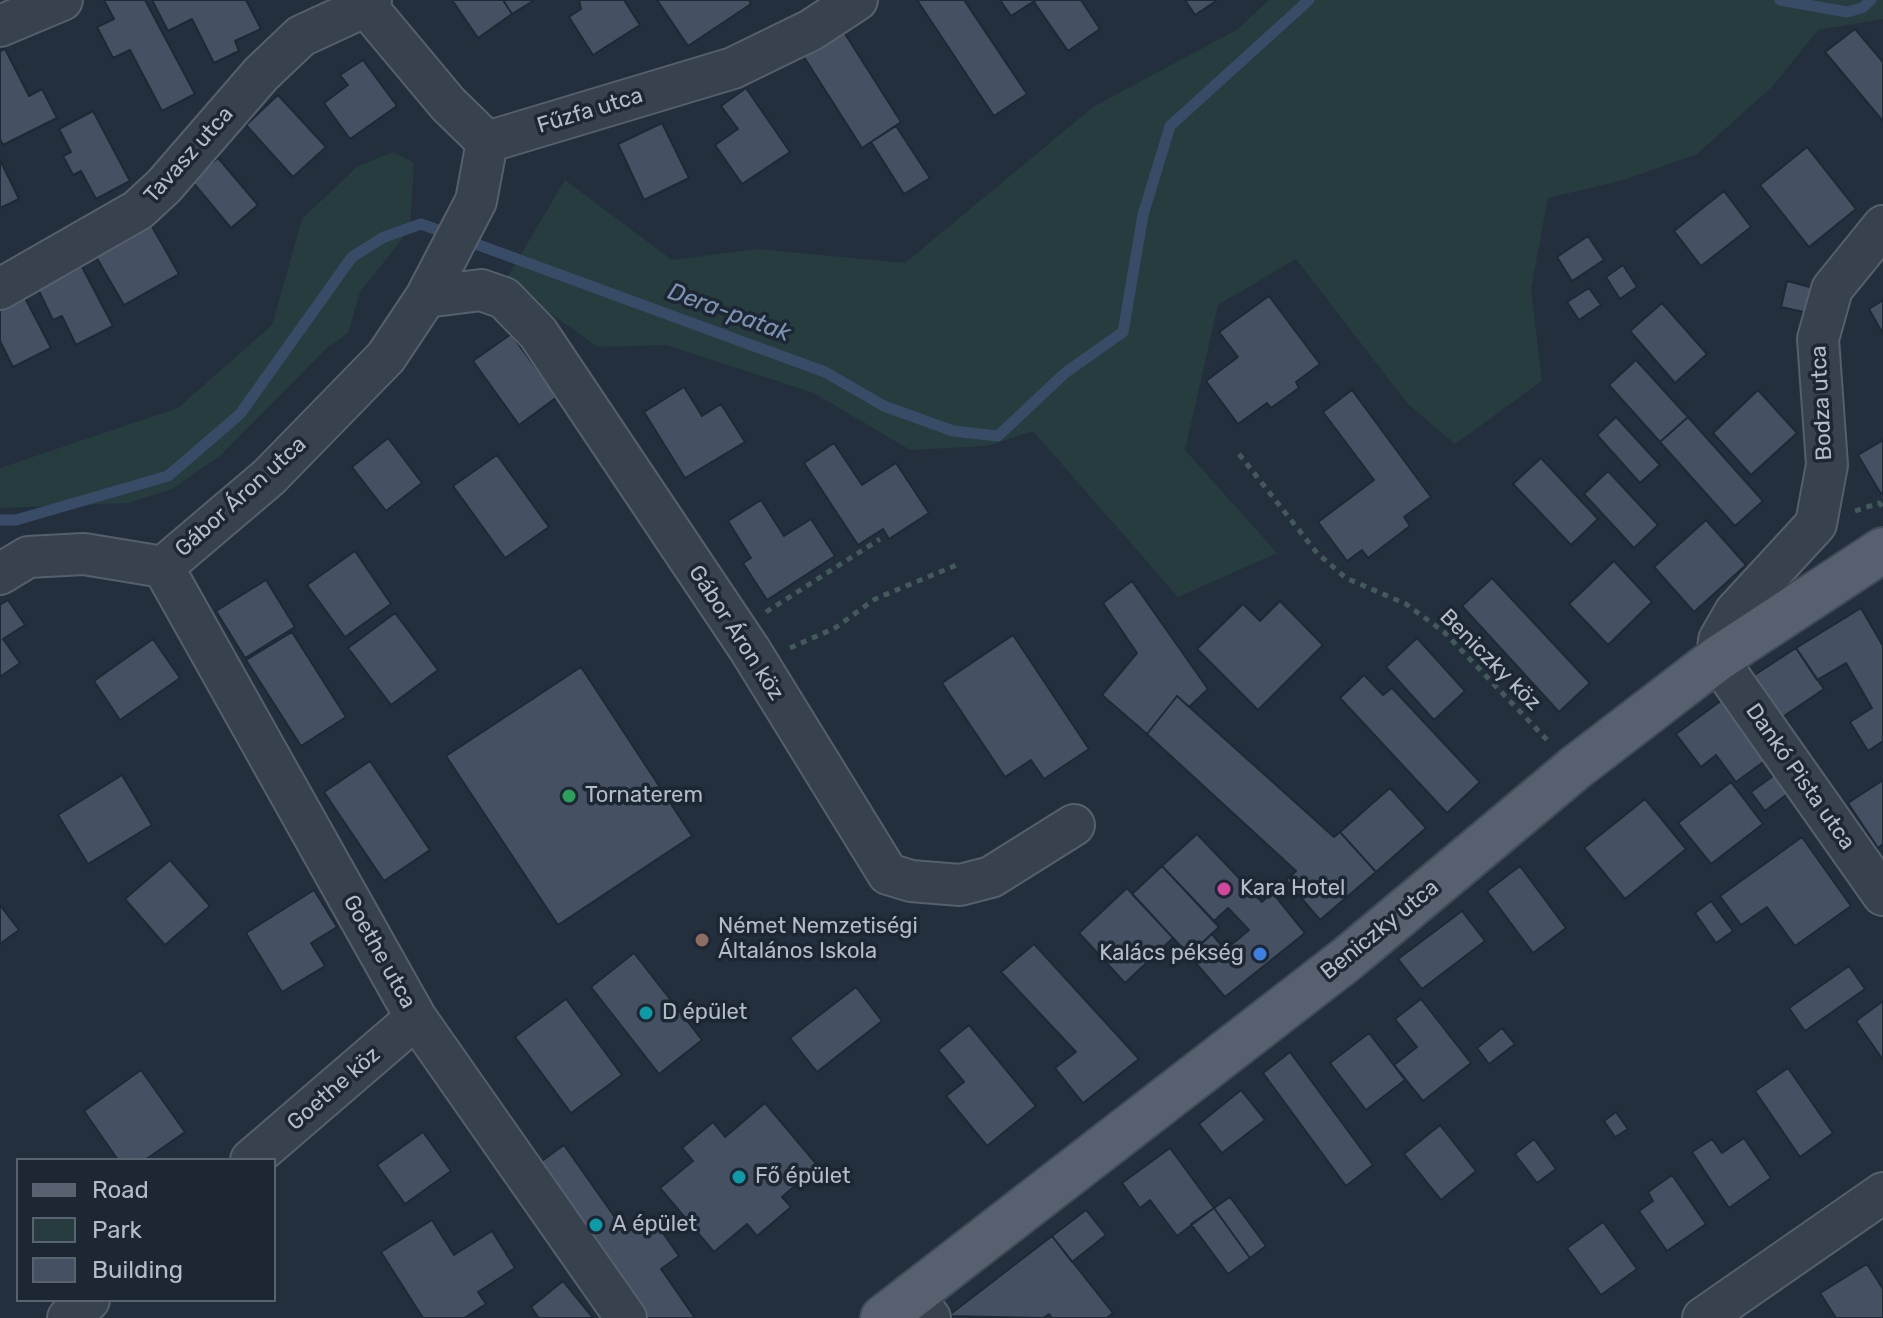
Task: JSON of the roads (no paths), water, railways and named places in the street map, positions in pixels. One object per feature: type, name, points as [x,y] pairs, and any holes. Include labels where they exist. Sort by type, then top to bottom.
[{"type":"main road","name":"Beniczky utca","points":[[908,1310],[1347,959],[1575,768],[1717,659],[1883,550]]},
{"type":"street","points":[[0,26],[62,0]]},
{"type":"street","name":"Fűzfa utca","points":[[487,142],[733,68],[811,30],[857,0]]},
{"type":"street","points":[[368,3],[455,112],[487,142]]},
{"type":"street","name":"Tavasz utca","points":[[0,289],[138,210],[164,186],[261,74],[301,36],[368,3]]},
{"type":"street","name":"Gábor Áron utca","points":[[0,574],[28,557],[84,554],[163,567],[269,477],[386,357],[433,282],[476,201],[487,142]]},
{"type":"street","name":"Bodza utca","points":[[1717,659],[1719,640],[1735,612],[1816,524],[1827,465],[1818,339],[1832,289],[1883,226]]},
{"type":"street","name":"Gábor Áron köz","points":[[433,282],[481,290],[504,298],[538,333],[742,638],[888,874],[911,881],[960,885],[991,877],[1074,825]]},
{"type":"street","name":"Goethe utca","points":[[163,567],[416,1018],[626,1318]]},
{"type":"street","name":"Dankó Pista utca","points":[[1717,659],[1883,895]]},
{"type":"street","name":"Goethe köz","points":[[253,1158],[416,1018]]},
{"type":"street","points":[[1703,1318],[1883,1193]]},
{"type":"street","points":[[68,1318],[87,1302]]},
{"type":"waterway","name":"Dera-patak","points":[[465,240],[825,372],[884,406],[953,431],[998,436],[1065,373],[1123,332],[1143,215],[1170,126],[1309,0]]},
{"type":"waterway","name":"Dera-patak","points":[[1780,0],[1847,12],[1862,8],[1871,0]]},
{"type":"waterway","name":"Dera-patak","points":[[0,520],[16,520],[168,476],[240,414],[352,257],[384,237],[421,224],[449,234]]},
{"type":"place","name":"Tornaterem","points":[[569,796]]},
{"type":"place","name":"Kara Hotel","points":[[1224,889]]},
{"type":"place","name":"Német Nemzetiségi Általános Iskola","points":[[702,940]]},
{"type":"place","name":"Kalács pékség","points":[[1260,954]]},
{"type":"place","name":"D épület","points":[[646,1013]]},
{"type":"place","name":"Fő épület","points":[[739,1177]]},
{"type":"place","name":"A épület","points":[[596,1225]]}]
